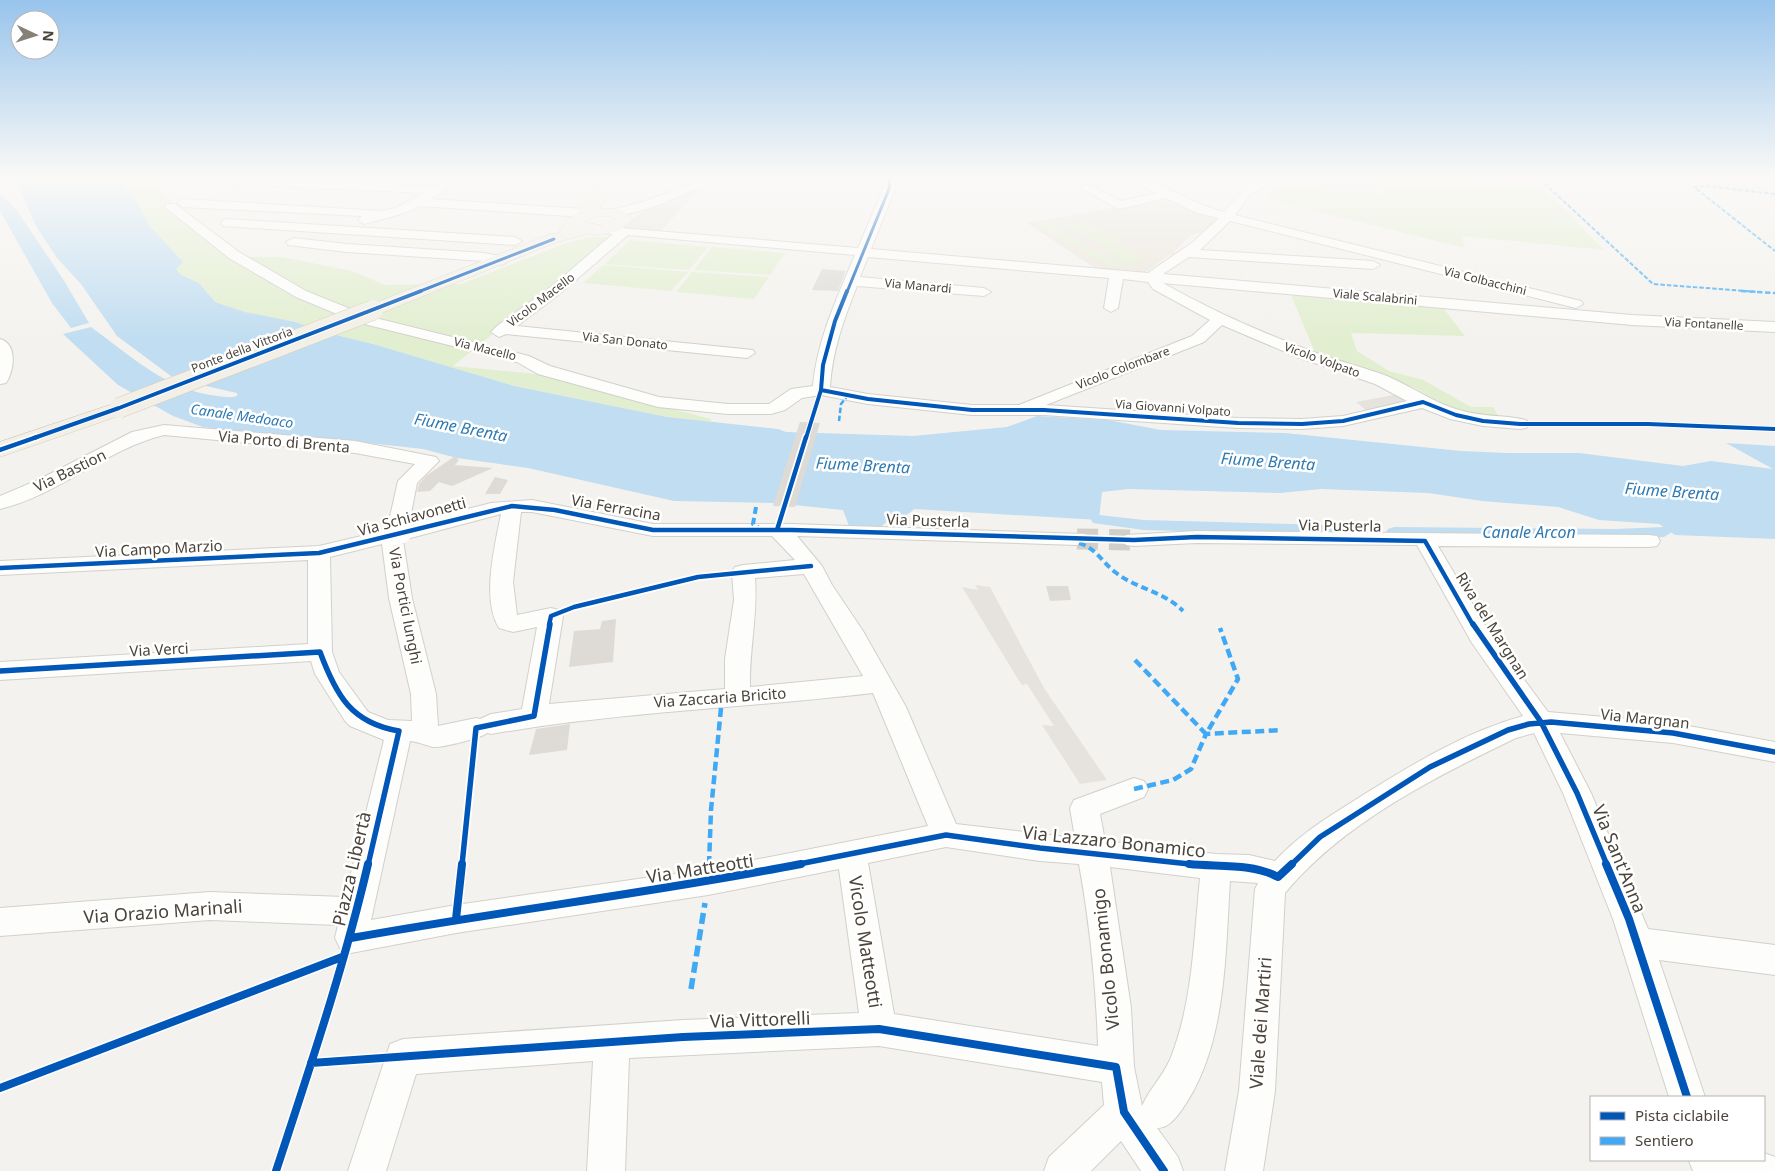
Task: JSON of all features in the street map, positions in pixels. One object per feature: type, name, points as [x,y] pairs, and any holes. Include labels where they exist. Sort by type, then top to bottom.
[{"type":"main road","name":"Ponte della Vittoria","points":[[0,452],[502,261],[567,232]]},
{"type":"street","name":"Via Macello","points":[[207,232],[234,255],[301,294],[344,311],[345,315],[523,359],[544,370],[658,402],[763,410],[778,406],[797,393],[821,390]]},
{"type":"street","points":[[319,245],[344,232]]},
{"type":"street","points":[[373,232],[515,241]]},
{"type":"street","name":"Vicolo Macello","points":[[479,349],[502,329],[558,289],[618,236],[617,232]]},
{"type":"street","name":"Viale Scalabrini","points":[[710,232],[864,252],[1632,320]]},
{"type":"street","points":[[821,390],[823,365],[833,330],[872,232]]},
{"type":"street","points":[[1153,278],[1154,274],[1186,253],[1210,232]]},
{"type":"street","name":"Via Colbacchini","points":[[1286,232],[1497,283],[1632,320]]},
{"type":"street","points":[[419,252],[441,236]]},
{"type":"street","points":[[293,242],[485,257],[502,261]]},
{"type":"street","points":[[1186,253],[1290,261],[1424,266]]},
{"type":"street","points":[[1111,308],[1117,275]]},
{"type":"street","name":"Vicolo Volpato","points":[[1153,278],[1158,286],[1220,319],[1303,354],[1381,380],[1424,402]]},
{"type":"street","name":"Via Manardi","points":[[853,281],[984,292]]},
{"type":"street","name":"Vicolo Colombare","points":[[1019,409],[1198,339],[1220,319]]},
{"type":"street","name":"Via Fontanelle","points":[[1632,320],[1775,328]]},
{"type":"street","name":"Via San Donato","points":[[502,329],[747,353]]},
{"type":"street","points":[[0,344],[6,361],[0,380]]},
{"type":"street","name":"Via Giovanni Volpato","points":[[821,390],[868,399],[972,410],[1019,409],[1238,423],[1302,424],[1343,421],[1424,402]]},
{"type":"street","points":[[1424,402],[1456,415],[1483,421],[1520,424]]},
{"type":"street","name":"Via Porto di Brenta","points":[[138,436],[164,430],[355,447],[429,461]]},
{"type":"street","name":"Via Bastion","points":[[0,504],[45,484],[138,436]]},
{"type":"street","name":"Via Portici lunghi","points":[[411,732],[426,724],[426,709],[409,636],[392,540],[397,532],[408,481],[429,461]]},
{"type":"street","points":[[512,506],[502,608],[507,622],[513,624],[551,616],[534,716]]},
{"type":"street","name":"Via Ferracina","points":[[512,506],[555,510],[653,530],[777,530]]},
{"type":"street","name":"Via Schiavonetti","points":[[319,553],[512,506]]},
{"type":"street","points":[[777,530],[796,547],[811,566],[821,586],[851,631],[880,683],[892,706],[946,835]]},
{"type":"street","name":"Via Pusterla","points":[[777,530],[1077,538]]},
{"type":"street","name":"Via Pusterla","points":[[1134,540],[1197,537],[1425,541],[1648,541]]},
{"type":"street","name":"Riva del Margnan","points":[[1425,541],[1480,637],[1541,722]]},
{"type":"street","points":[[319,553],[320,652],[327,674],[354,714],[376,727],[411,732]]},
{"type":"street","name":"Via Campo Marzio","points":[[0,568],[319,553]]},
{"type":"street","points":[[738,696],[737,659],[745,600],[743,572],[811,566]]},
{"type":"street","name":"Via Verci","points":[[0,671],[320,652]]},
{"type":"street","name":"Via Zaccaria Bricito","points":[[411,732],[435,737],[560,712],[738,696],[813,692],[880,683]]},
{"type":"street","name":"Via Margnan","points":[[1278,877],[1320,837],[1430,767],[1508,730],[1541,722],[1673,733],[1775,752]]},
{"type":"street","name":"Via Sant'Anna","points":[[1541,722],[1577,794],[1629,919],[1687,1096]]},
{"type":"street","name":"Piazza Libertà","points":[[411,732],[355,911],[350,938],[456,919]]},
{"type":"street","name":"Vicolo Bonamigo","points":[[1134,789],[1084,808],[1101,898],[1114,1008],[1116,1067],[1142,1111]]},
{"type":"street","name":"Via Lazzaro Bonamico","points":[[946,835],[1040,848],[1267,871],[1278,877]]},
{"type":"street","name":"Via Matteotti","points":[[456,919],[708,882],[852,856],[946,835]]},
{"type":"street","name":"Vicolo Matteotti","points":[[852,856],[878,1029]]},
{"type":"street","points":[[1063,1171],[1142,1111],[1170,1097],[1191,1054],[1203,998],[1216,867]]},
{"type":"street","name":"Viale dei Martiri","points":[[1244,1171],[1257,1090],[1270,889],[1278,877]]},
{"type":"street","name":"Via Orazio Marinali","points":[[0,922],[210,906],[355,911]]},
{"type":"street","points":[[1636,942],[1775,960]]},
{"type":"street","name":"Via Vittorelli","points":[[367,1171],[403,1057],[612,1042],[878,1029],[1116,1067]]},
{"type":"street","points":[[606,1171],[612,1042]]},
{"type":"street","points":[[1142,1111],[1164,1171]]},
{"type":"street","points":[[1709,1164],[1761,1171]]},
{"type":"shaded area","points":[[1040,232],[1204,232],[1191,235],[1174,252],[1176,254],[1169,255],[1143,274],[1098,270]]},
{"type":"shaded area","points":[[1404,393],[1444,408],[1368,412],[1356,402]]},
{"type":"shaded area","points":[[975,585],[990,587],[1044,688],[1107,780],[1080,784],[1042,725],[1054,726],[1027,684],[1022,685],[1016,676],[962,587],[978,590]]},
{"type":"green space","points":[[155,232],[210,232],[244,257],[282,257],[352,271],[385,285],[461,284],[566,243],[590,237],[613,237],[453,366],[537,374],[711,419],[710,422],[667,417],[514,386],[373,344],[245,312],[215,302],[199,283],[181,275],[175,268],[182,261]]},
{"type":"green space","points":[[1052,232],[1062,232],[1121,265],[1112,267]]},
{"type":"green space","points":[[1080,232],[1102,232],[1122,243],[1105,246]]},
{"type":"green space","points":[[1399,232],[1586,232],[1604,250],[1462,236],[1465,248]]},
{"type":"green space","points":[[630,240],[708,247],[689,270],[605,264]]},
{"type":"green space","points":[[712,247],[785,253],[770,275],[694,270]]},
{"type":"green space","points":[[1121,247],[1145,260],[1127,264],[1104,250]]},
{"type":"green space","points":[[603,265],[688,272],[671,291],[583,283]]},
{"type":"green space","points":[[692,272],[769,277],[754,299],[676,292]]},
{"type":"green space","points":[[1291,295],[1443,308],[1465,336],[1351,333],[1357,351],[1389,371],[1423,380],[1471,407],[1493,407],[1500,419],[1482,417],[1449,408],[1415,388],[1383,375],[1316,355]]},
{"type":"water","points":[[12,232],[31,232],[63,279],[89,323],[71,328],[52,303]]},
{"type":"water","points":[[39,232],[155,232],[183,262],[176,269],[181,275],[199,283],[215,302],[245,312],[295,322],[514,386],[667,417],[778,429],[786,432],[913,436],[1007,427],[1037,416],[1108,420],[1161,430],[1285,433],[1461,451],[1579,453],[1683,466],[1711,461],[1773,469],[1726,443],[1775,446],[1775,539],[1675,535],[1659,524],[1599,520],[1558,507],[1482,501],[1428,493],[1321,489],[1280,493],[1128,489],[1102,492],[1099,520],[914,509],[910,513],[891,520],[882,526],[849,526],[843,510],[773,503],[674,501],[528,468],[457,458],[423,449],[313,437],[249,434],[203,427],[173,416],[118,385],[63,334],[91,327],[150,371],[166,380],[200,393],[232,397],[237,396],[237,393],[175,379],[117,336],[81,284],[57,258]]},
{"type":"building","points":[[822,269],[846,271],[838,291],[812,290]]},
{"type":"building","points":[[800,422],[820,423],[795,507],[773,506]]},
{"type":"building","points":[[455,456],[459,460],[455,465],[493,468],[452,486],[439,482],[430,491],[417,492],[419,484],[426,476]]},
{"type":"building","points":[[495,477],[508,480],[500,494],[485,494]]},
{"type":"building","points":[[1046,586],[1068,586],[1071,600],[1050,601]]},
{"type":"building","points":[[616,619],[613,662],[569,667],[574,631],[600,629],[602,621]]},
{"type":"building","points":[[570,724],[567,750],[529,755],[536,729]]},
{"type":"waterway","name":"Canale Arcon","points":[[1099,520],[1144,525],[1366,531]]},
{"type":"waterway","name":"Canale Arcon","points":[[1394,532],[1616,534],[1664,532]]},
{"type":"tunnel","points":[[1077,539],[1134,540]]},
{"type":"marked path","points":[[1596,232],[1653,284],[1775,293]]},
{"type":"marked path","points":[[1751,232],[1775,251]]},
{"type":"marked path","points":[[839,421],[841,404],[849,394]]},
{"type":"marked path","points":[[756,507],[753,524],[759,528]]},
{"type":"marked path","points":[[1079,543],[1095,551],[1115,572],[1169,599],[1183,611]]},
{"type":"marked path","points":[[1135,660],[1206,734],[1238,679],[1220,628]]},
{"type":"marked path","points":[[708,882],[711,810],[722,698]]},
{"type":"marked path","points":[[1134,789],[1173,780],[1191,769],[1206,734],[1282,730]]},
{"type":"marked path","points":[[691,989],[705,903]]},
{"type":"cycle path","points":[[777,530],[821,390],[823,365],[835,321],[872,232]]},
{"type":"cycle path","points":[[0,450],[119,408],[554,239]]},
{"type":"cycle path","points":[[821,390],[868,399],[972,410],[1044,410],[1238,423],[1302,424],[1343,421],[1423,402],[1456,415],[1483,421],[1520,424],[1648,424],[1775,429]]},
{"type":"cycle path","points":[[0,568],[319,553],[512,506],[555,510],[653,530],[792,530],[1134,540],[1197,537],[1425,541],[1480,637],[1541,722],[1577,793],[1629,919],[1687,1096]]},
{"type":"cycle path","points":[[456,919],[476,728],[534,716],[551,616],[574,607],[698,577],[811,566]]},
{"type":"cycle path","points":[[0,671],[320,652],[332,681],[347,705],[369,723],[399,731],[351,938],[342,957],[317,1045],[276,1171]]},
{"type":"cycle path","points":[[351,938],[456,919],[708,882],[946,835],[1040,848],[1093,852],[1216,867],[1249,868],[1267,871],[1278,877],[1320,837],[1430,767],[1508,730],[1529,724],[1551,722],[1673,733],[1775,752]]},
{"type":"cycle path","points":[[0,1088],[342,957]]},
{"type":"cycle path","points":[[311,1063],[683,1037],[879,1029],[1116,1067],[1124,1112],[1164,1171]]},
{"type":"water label","name":"Canale Medoaco","points":[[242,416]]},
{"type":"water label","name":"Fiume Brenta","points":[[461,427]]},
{"type":"water label","name":"Fiume Brenta","points":[[1268,461]]},
{"type":"water label","name":"Fiume Brenta","points":[[863,465]]},
{"type":"water label","name":"Fiume Brenta","points":[[1672,491]]}]
